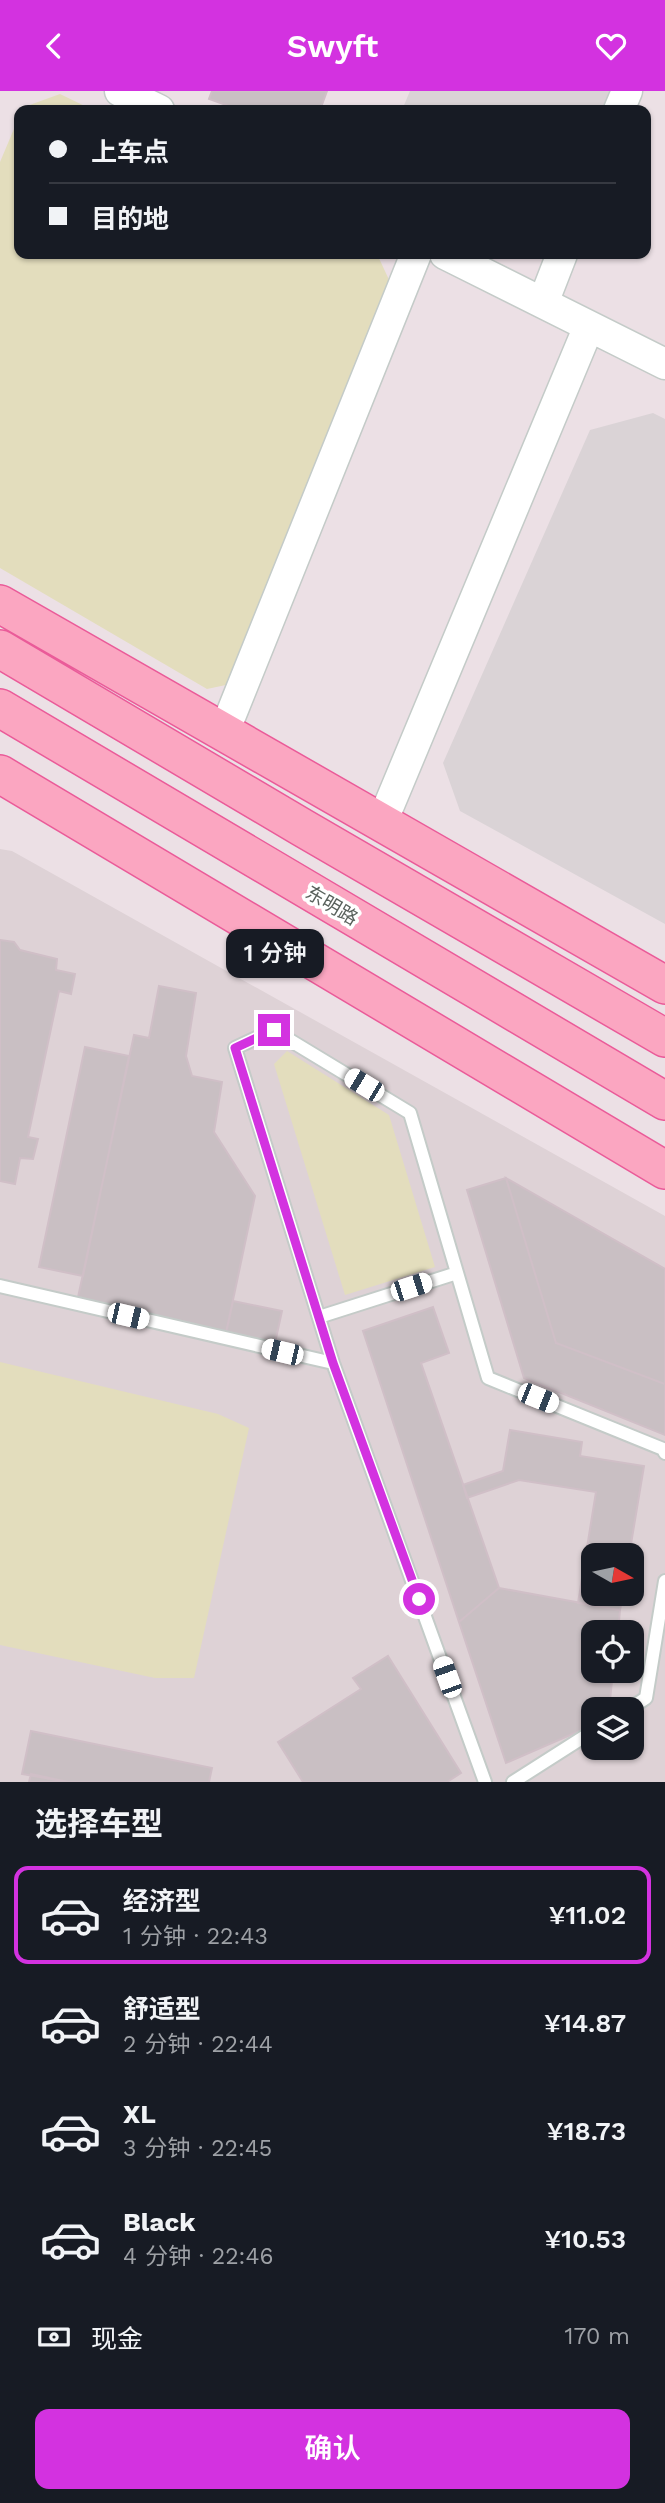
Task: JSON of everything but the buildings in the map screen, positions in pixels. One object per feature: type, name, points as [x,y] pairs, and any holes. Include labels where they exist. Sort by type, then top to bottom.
[{"type":"main road","points":[[0,604],[665,985]]},
{"type":"main road","points":[[0,649],[665,1038]]},
{"type":"main road","name":"东明路","points":[[0,708],[665,1101]]},
{"type":"main road","points":[[0,773],[665,1170]]},
{"type":"street","points":[[120,91],[149,105]]},
{"type":"street","points":[[224,732],[413,259]]},
{"type":"street","points":[[455,259],[665,364]]},
{"type":"street","points":[[543,303],[560,259]]},
{"type":"street","points":[[382,822],[589,326]]},
{"type":"lane","points":[[485,1782],[333,1363],[235,1048],[274,1030],[410,1112],[488,1378],[663,1449],[665,1453]]},
{"type":"lane","points":[[319,1317],[457,1273]]},
{"type":"lane","points":[[0,1286],[333,1363]]},
{"type":"lane","points":[[644,1699],[665,1581]]},
{"type":"lane","points":[[513,1782],[581,1739]]},
{"type":"shaded area","points":[[410,91],[612,91],[607,105],[404,105]]},
{"type":"shaded area","points":[[60,94],[83,105],[30,105]]},
{"type":"shaded area","points":[[14,129],[14,259],[379,259],[391,284],[240,682],[207,689],[0,568],[0,162]]},
{"type":"shaded area","points":[[653,413],[665,419],[665,924],[460,811],[443,763],[590,430]]},
{"type":"shaded area","points":[[0,849],[12,851],[665,1216],[665,1782],[0,1782]]},
{"type":"shaded area","points":[[287,1051],[389,1115],[435,1267],[345,1295],[274,1064]]},
{"type":"shaded area","points":[[0,1362],[218,1414],[249,1428],[194,1678],[155,1678],[0,1645]]},
{"type":"route","points":[[274,1030],[235,1048],[333,1363],[419,1599]]}]
